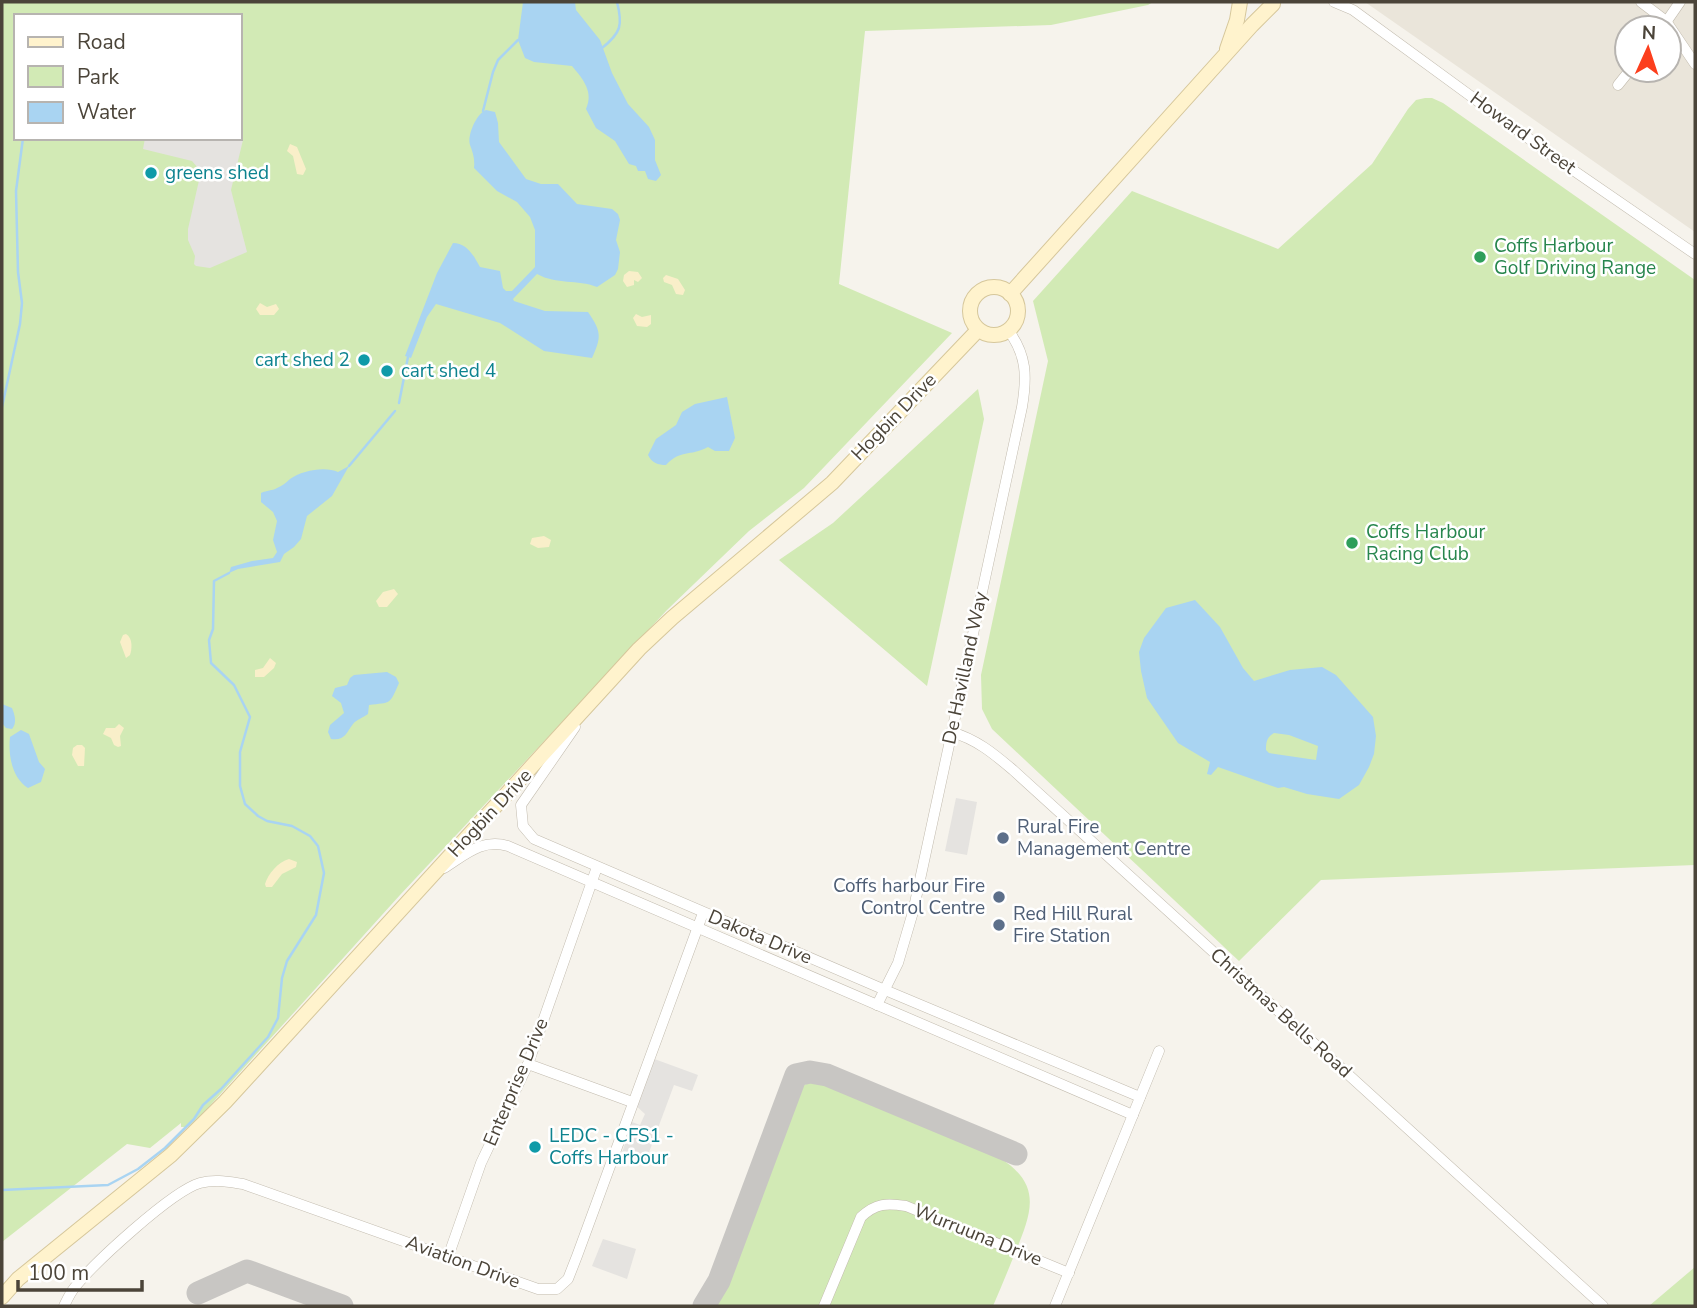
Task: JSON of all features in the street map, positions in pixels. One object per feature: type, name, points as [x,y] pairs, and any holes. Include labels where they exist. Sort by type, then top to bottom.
[{"type":"main road","points":[[1223,57],[1237,20],[1240,2]]},
{"type":"main road","points":[[1246,2],[1255,6],[1275,3]]},
{"type":"main road","points":[[1010,293],[1275,3]]},
{"type":"main road","points":[[994,286],[1010,293],[1017,304],[1017,320],[1008,330],[998,335],[978,330],[969,312],[979,291],[994,286]]},
{"type":"main road","name":"Hogbin Drive","points":[[2,1297],[19,1279],[191,1137],[639,649],[832,483],[978,330]]},
{"type":"street","name":"Howard Street","points":[[1334,2],[1349,6],[1554,157],[1695,254]]},
{"type":"street","points":[[1683,49],[1695,64]]},
{"type":"street","name":"De Havilland Way","points":[[877,1005],[898,963],[908,932],[1024,394],[1024,360],[1008,330]]},
{"type":"street","name":"Dakota Drive","points":[[592,699],[557,756],[525,797],[520,812],[523,826],[534,839],[1140,1097]]},
{"type":"street","name":"Christmas Bells Road","points":[[951,732],[970,737],[987,747],[1603,1306]]},
{"type":"street","name":"Dakota Drive","points":[[433,875],[485,844],[496,842],[1133,1115]]},
{"type":"street","name":"Enterprise Drive","points":[[448,1256],[481,1163],[528,1064],[597,867]]},
{"type":"street","name":"Aviation Drive","points":[[64,1306],[73,1289],[105,1255],[169,1202],[199,1183],[220,1180],[243,1184],[538,1289],[557,1289],[564,1285],[703,913]]},
{"type":"street","points":[[1055,1306],[1159,1051]]},
{"type":"street","points":[[528,1064],[632,1102]]},
{"type":"street","name":"Wurruuna Drive","points":[[824,1306],[862,1217],[872,1207],[888,1203],[906,1206],[1069,1273]]},
{"type":"shaded area","points":[[1365,2],[1695,2],[1695,232]]},
{"type":"shaded area","points":[[242,134],[243,140],[231,190],[247,252],[210,268],[196,266],[188,240],[188,229],[200,176],[198,168],[192,161],[143,149],[145,140],[242,140]]},
{"type":"shaded area","points":[[956,798],[977,802],[967,855],[945,851]]},
{"type":"shaded area","points":[[649,1057],[698,1075],[692,1091],[674,1085],[645,1163],[622,1153],[632,1122],[640,1125],[645,1114],[632,1102]]},
{"type":"shaded area","points":[[603,1239],[636,1249],[627,1279],[592,1266]]},
{"type":"green space","points":[[2,2],[1153,2],[1051,25],[865,31],[839,284],[952,333],[804,488],[749,531],[667,610],[400,895],[206,1110],[188,1127],[181,1127],[181,1123],[150,1148],[127,1144],[2,1242]]},
{"type":"green space","name":"Coffs Harbour Racing Club","points":[[1425,98],[1443,103],[1695,280],[1695,865],[1321,880],[1239,961],[992,729],[982,709],[981,675],[1048,361],[1033,301],[1132,191],[1278,249],[1372,164],[1408,109],[1416,100]]},
{"type":"green space","points":[[978,389],[984,419],[927,686],[779,560],[833,523]]},
{"type":"green space","points":[[812,1082],[829,1086],[1000,1158],[1022,1178],[1028,1189],[1029,1211],[1022,1237],[993,1306],[715,1306],[730,1282],[795,1093],[799,1087]]},
{"type":"green space","points":[[1695,1267],[1695,1306],[1649,1306]]},
{"type":"sand","points":[[290,144],[297,147],[306,169],[303,175],[297,174],[293,156],[287,151]]},
{"type":"sand","points":[[629,271],[638,272],[642,278],[638,282],[634,280],[634,285],[627,287],[623,281],[624,275]]},
{"type":"sand","points":[[666,275],[678,279],[685,290],[683,295],[676,294],[672,285],[664,282]]},
{"type":"sand","points":[[260,303],[267,307],[276,304],[279,309],[274,315],[260,315],[256,309]]},
{"type":"sand","points":[[636,314],[642,317],[651,315],[651,324],[647,327],[637,326],[633,318]]},
{"type":"sand","points":[[544,536],[551,540],[549,547],[538,548],[530,544],[532,538]]},
{"type":"sand","points":[[394,589],[398,594],[387,607],[379,607],[376,601],[383,592]]},
{"type":"sand","points":[[126,634],[130,638],[131,647],[130,655],[126,658],[120,642]]},
{"type":"sand","points":[[270,658],[276,663],[274,668],[264,677],[255,677],[255,670],[263,668]]},
{"type":"sand","points":[[119,724],[124,728],[120,736],[121,746],[118,747],[111,738],[103,734],[106,728],[115,728]]},
{"type":"sand","points":[[77,745],[85,748],[84,766],[78,766],[72,755],[73,748]]},
{"type":"sand","points":[[289,859],[297,862],[296,867],[282,874],[272,887],[266,887],[271,872]]},
{"type":"water","points":[[523,2],[575,2],[576,10],[600,40],[612,73],[628,104],[649,127],[655,140],[655,160],[661,175],[656,181],[648,179],[645,171],[638,171],[636,166],[629,164],[615,141],[596,128],[586,109],[588,91],[572,66],[534,62],[525,58],[518,40]]},
{"type":"water","points":[[486,110],[495,112],[499,142],[526,179],[541,184],[558,184],[577,204],[612,209],[618,214],[620,220],[616,240],[620,252],[615,275],[597,287],[552,280],[537,274],[513,299],[545,311],[588,312],[599,334],[592,358],[544,351],[500,323],[436,304],[427,317],[411,358],[405,356],[437,273],[453,243],[466,248],[480,267],[500,271],[506,291],[512,291],[535,267],[535,230],[530,217],[517,202],[497,191],[474,168],[470,136],[476,120]]},
{"type":"water","points":[[727,397],[735,438],[729,451],[715,451],[708,447],[676,457],[666,465],[651,460],[648,455],[656,439],[676,425],[682,412],[695,404]]},
{"type":"water","points":[[349,466],[332,496],[307,516],[301,539],[284,554],[280,562],[229,573],[231,567],[273,558],[277,552],[273,540],[277,521],[273,512],[261,502],[261,493],[275,489],[307,471],[327,469],[338,472]]},
{"type":"water","points":[[1195,600],[1220,627],[1243,668],[1254,681],[1290,670],[1322,667],[1336,675],[1373,717],[1376,736],[1374,754],[1359,785],[1339,799],[1278,788],[1218,767],[1211,775],[1207,774],[1210,762],[1178,743],[1147,698],[1139,652],[1144,638],[1166,608]],"holes":[[[1274,733],[1289,735],[1318,746],[1316,760],[1269,753],[1266,750],[1267,740]]]},
{"type":"water","points":[[387,672],[396,677],[399,683],[391,699],[386,703],[369,705],[368,714],[355,722],[345,736],[331,739],[328,732],[330,725],[344,713],[341,703],[332,696],[335,688],[347,685],[354,675]]},
{"type":"water","points":[[2,704],[12,708],[15,722],[12,729],[6,728],[2,723]]},
{"type":"water","points":[[21,730],[29,734],[39,762],[45,769],[41,782],[28,788],[18,778],[12,766],[10,751],[10,737]]},
{"type":"waterway","points":[[602,48],[619,28],[617,2]]},
{"type":"waterway","points":[[483,111],[498,60],[518,40]]},
{"type":"waterway","points":[[2,407],[22,303],[18,272],[16,191],[23,140]]},
{"type":"waterway","points":[[399,403],[408,357]]},
{"type":"waterway","points":[[349,466],[395,411]]},
{"type":"waterway","points":[[2,1190],[108,1185],[138,1169],[165,1148],[268,1037],[278,1018],[282,978],[287,961],[316,915],[324,873],[318,846],[310,836],[292,826],[267,821],[258,816],[245,804],[240,786],[240,752],[250,717],[234,685],[211,663],[209,640],[213,629],[214,581],[229,573]]},
{"type":"taxiway","points":[[704,1306],[719,1281],[796,1075],[810,1072],[827,1075],[1016,1154]]},
{"type":"taxiway","points":[[198,1293],[247,1271],[342,1306]]},
{"type":"place","name":"greens shed","points":[[151,173]]},
{"type":"place","name":"Coffs Harbour Golf Driving Range","points":[[1480,257]]},
{"type":"place","name":"cart shed 2","points":[[364,360]]},
{"type":"place","name":"cart shed 4","points":[[387,371]]},
{"type":"place","name":"Coffs Harbour Racing Club","points":[[1352,543]]},
{"type":"place","name":"Rural Fire Management Centre","points":[[1003,838]]},
{"type":"place","name":"Coffs harbour Fire Control Centre","points":[[999,897]]},
{"type":"place","name":"Red Hill Rural Fire Station","points":[[999,925]]},
{"type":"place","name":"LEDC - CFS1 - Coffs Harbour","points":[[535,1147]]}]
